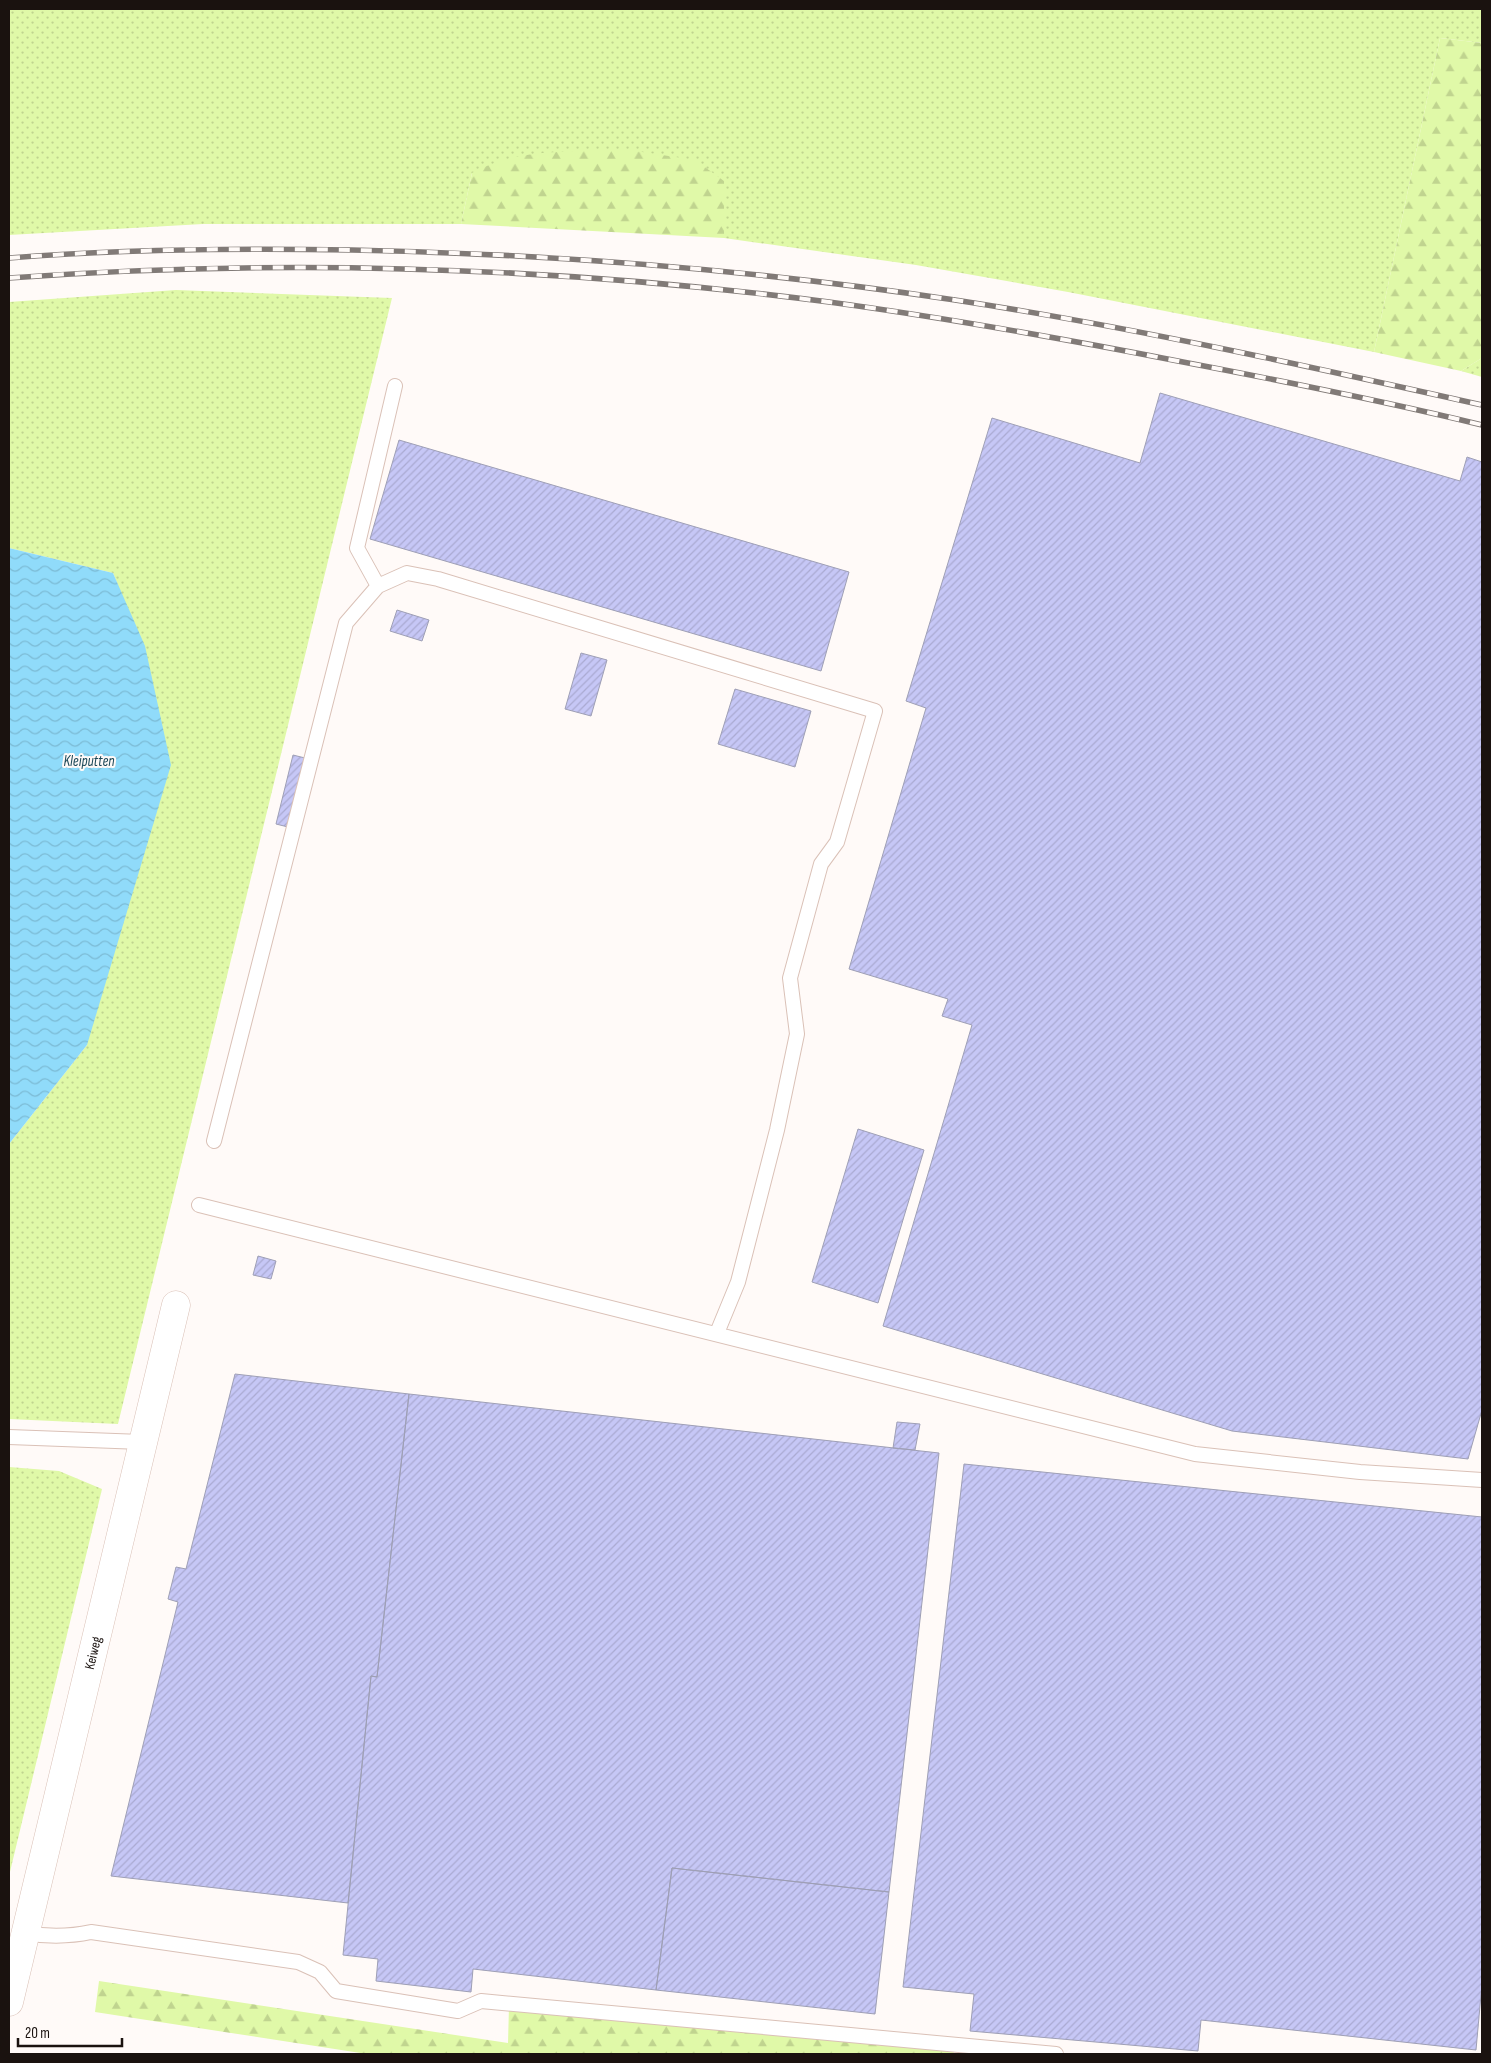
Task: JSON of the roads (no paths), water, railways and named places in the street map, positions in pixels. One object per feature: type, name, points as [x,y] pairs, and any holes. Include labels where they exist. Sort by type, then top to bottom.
[{"type":"street","name":"Keiweg","points":[[9,2002],[176,1305]]},
{"type":"lane","points":[[378,586],[357,548],[395,386]]},
{"type":"lane","points":[[214,1142],[346,623],[378,586],[406,573],[438,579],[875,712],[837,842],[821,864],[790,978],[797,1034],[776,1130],[738,1282],[717,1334]]},
{"type":"lane","points":[[199,1205],[1195,1454],[1360,1472],[1482,1480]]},
{"type":"lane","points":[[9,1436],[142,1442]]},
{"type":"lane","points":[[25,1932],[44,1936],[69,1937],[92,1932],[298,1962],[320,1972],[336,1991],[458,2012],[480,2001],[1056,2054]]},
{"type":"water","name":"Kleiputten","points":[[9,548],[113,573],[145,646],[171,765],[87,1045],[9,1144]]},
{"type":"railway","points":[[9,258],[181,250],[352,250],[503,255],[730,272],[880,289],[1087,322],[1285,362],[1482,405]]},
{"type":"railway","points":[[9,278],[214,268],[419,269],[625,281],[727,290],[873,308],[1050,337],[1295,384],[1482,425]]}]
